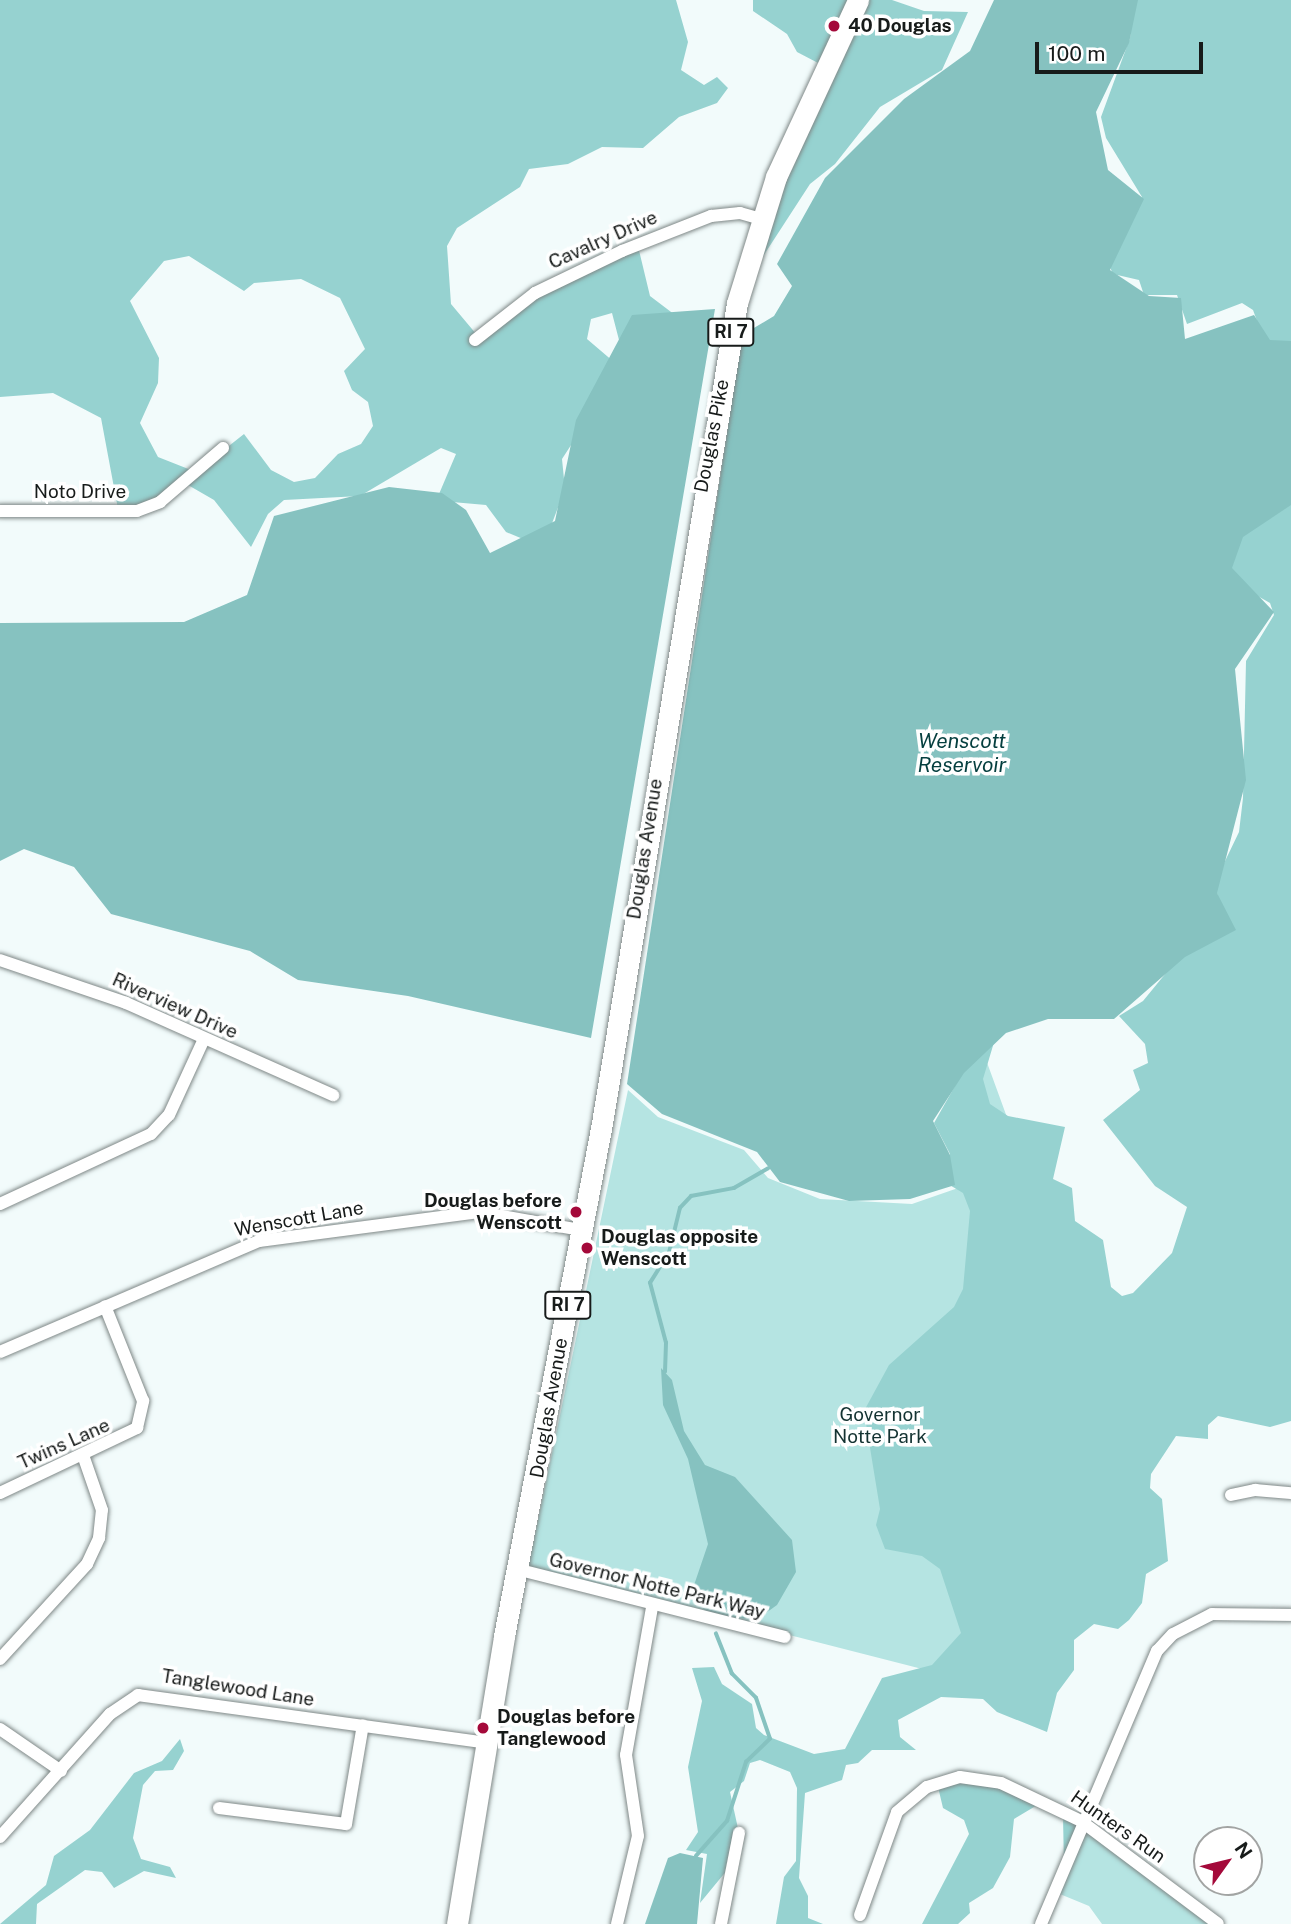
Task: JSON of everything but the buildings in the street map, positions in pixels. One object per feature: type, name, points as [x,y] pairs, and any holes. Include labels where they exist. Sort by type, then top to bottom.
[{"type":"main road","name":"Douglas Pike","points":[[671,684],[734,317],[761,219],[858,0]]},
{"type":"main road","name":"Douglas Avenue","points":[[457,1924],[487,1743],[581,1230],[671,684]]},
{"type":"street","name":"Cavalry Drive","points":[[475,340],[535,293],[622,251],[702,218],[740,213],[761,219]]},
{"type":"street","name":"Noto Drive","points":[[0,511],[137,511],[160,502],[223,448]]},
{"type":"street","name":"Riverview Drive","points":[[0,960],[78,984],[332,1095]]},
{"type":"street","points":[[0,1205],[151,1134],[169,1115],[204,1040]]},
{"type":"street","name":"Wenscott Lane","points":[[0,1352],[259,1241],[479,1212],[581,1230]]},
{"type":"street","name":"Twins Lane","points":[[0,1493],[84,1458],[126,1437],[142,1416],[143,1401],[105,1306]]},
{"type":"street","points":[[0,1658],[88,1564],[99,1538],[102,1510],[84,1458]]},
{"type":"street","points":[[1231,1495],[1255,1490],[1291,1493]]},
{"type":"street","name":"Governor Notte Park Way","points":[[520,1570],[652,1607],[785,1637]]},
{"type":"street","points":[[617,1924],[638,1836],[626,1755],[652,1607]]},
{"type":"street","points":[[1041,1924],[1081,1821],[1147,1669],[1173,1634],[1212,1614],[1291,1615]]},
{"type":"street","name":"Tanglewood Lane","points":[[0,1837],[110,1714],[149,1693],[487,1743]]},
{"type":"street","points":[[219,1808],[346,1824],[363,1725]]},
{"type":"street","points":[[0,1729],[61,1771]]},
{"type":"street","name":"Hunters Run","points":[[860,1915],[874,1887],[886,1830],[910,1799],[935,1784],[960,1777],[1001,1783],[1081,1821],[1219,1924]]},
{"type":"street","points":[[721,1924],[739,1833]]},
{"type":"green space","points":[[0,0],[676,0],[688,42],[681,70],[704,85],[717,77],[728,88],[717,103],[679,117],[643,148],[602,147],[568,164],[529,169],[520,187],[457,228],[447,246],[451,304],[477,335],[513,303],[637,242],[650,296],[679,318],[619,340],[612,313],[591,319],[587,339],[621,368],[562,459],[565,489],[551,526],[523,539],[506,532],[486,505],[452,502],[439,494],[456,454],[441,448],[360,496],[284,500],[268,514],[251,547],[214,500],[188,485],[163,499],[118,509],[101,418],[53,393],[0,397]],"holes":[[[189,256],[244,291],[254,283],[301,279],[340,298],[365,349],[344,371],[352,390],[368,402],[373,426],[361,444],[338,454],[315,478],[294,482],[271,470],[244,434],[196,472],[158,457],[140,423],[158,383],[159,358],[130,301],[164,261]]]},
{"type":"green space","points":[[753,0],[892,0],[924,11],[968,12],[942,70],[880,107],[835,164],[810,184],[747,281],[820,64],[797,52],[787,34],[753,11]]},
{"type":"green space","points":[[1134,0],[1291,0],[1291,344],[1264,340],[1253,310],[1242,303],[1187,324],[1177,295],[1144,295],[1139,280],[1113,274],[1109,265],[1142,197],[1106,138],[1101,117],[1130,38]]},
{"type":"green space","points":[[1291,482],[1291,1421],[1270,1427],[1218,1416],[1208,1425],[1208,1439],[1176,1436],[1151,1474],[1150,1488],[1162,1499],[1168,1561],[1146,1574],[1142,1603],[1129,1620],[1118,1629],[1094,1624],[1074,1640],[1074,1670],[1057,1693],[1047,1732],[997,1712],[983,1699],[941,1697],[898,1720],[900,1737],[916,1750],[872,1750],[858,1763],[846,1765],[842,1780],[805,1793],[799,1878],[808,1896],[808,1918],[823,1924],[776,1924],[784,1877],[796,1861],[797,1788],[790,1772],[760,1760],[750,1763],[744,1781],[730,1792],[739,1833],[728,1869],[700,1903],[707,1854],[686,1850],[698,1832],[688,1767],[702,1701],[692,1668],[714,1667],[722,1684],[752,1704],[756,1728],[764,1735],[814,1754],[845,1749],[882,1678],[932,1665],[961,1633],[940,1569],[922,1556],[885,1549],[876,1525],[880,1509],[864,1411],[889,1365],[954,1307],[963,1289],[970,1211],[963,1193],[948,1184],[950,1154],[934,1123],[972,1056],[995,1039],[983,1079],[990,1104],[1008,1116],[1065,1127],[1053,1179],[1072,1188],[1075,1221],[1103,1240],[1111,1287],[1122,1296],[1133,1293],[1172,1253],[1187,1207],[1155,1186],[1103,1120],[1140,1090],[1133,1070],[1148,1063],[1145,1044],[1119,1016],[1143,1001],[1221,906],[1214,884],[1239,832],[1243,798],[1246,661],[1274,615],[1270,603],[1233,582],[1227,550]]},
{"type":"green space","name":"Governor Notte Park","points":[[985,1057],[1129,1452],[1051,1702],[528,1568],[628,1090],[658,1117],[744,1150],[768,1178],[820,1199],[912,1204],[961,1187]]},
{"type":"green space","points":[[180,1739],[184,1751],[173,1770],[155,1771],[143,1785],[133,1838],[141,1859],[170,1867],[176,1878],[144,1871],[114,1888],[102,1872],[85,1870],[37,1904],[36,1924],[0,1924],[46,1885],[54,1856],[90,1830],[134,1773],[162,1761]]},
{"type":"green space","points":[[954,1779],[980,1779],[1030,1793],[1044,1801],[1014,1819],[1010,1857],[993,1888],[969,1903],[970,1913],[958,1924],[922,1924],[969,1834],[964,1820],[943,1808],[938,1787]]},
{"type":"green space","points":[[1048,1805],[1083,1830],[1064,1866],[1063,1817]]},
{"type":"green space","points":[[1083,1830],[1217,1924],[1102,1924],[1089,1906],[1055,1892]]},
{"type":"water","name":"Wenscott Reservoir","points":[[994,0],[1138,0],[1129,43],[1096,112],[1108,170],[1144,199],[1110,270],[1149,296],[1181,298],[1185,339],[1254,315],[1270,340],[1291,341],[1291,505],[1243,537],[1232,568],[1274,612],[1235,669],[1246,780],[1217,893],[1236,930],[1185,957],[1114,1019],[1048,1019],[1006,1033],[964,1073],[933,1121],[950,1155],[955,1185],[910,1199],[849,1201],[780,1182],[757,1152],[662,1114],[627,1084],[742,335],[774,316],[792,286],[777,264],[825,178],[904,99],[970,51]]},
{"type":"water","points":[[715,309],[591,1038],[408,996],[298,980],[250,951],[111,914],[74,867],[24,849],[0,861],[0,623],[184,622],[247,595],[274,516],[389,487],[442,493],[466,510],[490,553],[555,521],[576,420],[632,315]]},
{"type":"water","points":[[661,1368],[672,1380],[684,1431],[705,1465],[735,1477],[792,1540],[796,1572],[777,1605],[756,1620],[707,1614],[692,1591],[708,1544],[688,1459],[663,1405]]},
{"type":"water","points":[[680,1853],[703,1858],[697,1924],[645,1924],[668,1858]]},
{"type":"waterway","points":[[665,1372],[666,1343],[650,1283],[669,1253],[680,1208],[691,1196],[734,1188],[768,1168]]},
{"type":"waterway","points":[[696,1856],[727,1821],[746,1762],[770,1739],[756,1698],[732,1674],[716,1634]]},
{"type":"place","name":"40 Douglas","points":[[834,26]]},
{"type":"place","name":"Douglas before Wenscott","points":[[576,1212]]},
{"type":"place","name":"Douglas opposite Wenscott","points":[[587,1248]]},
{"type":"place","name":"Douglas before Tanglewood","points":[[483,1728]]}]
